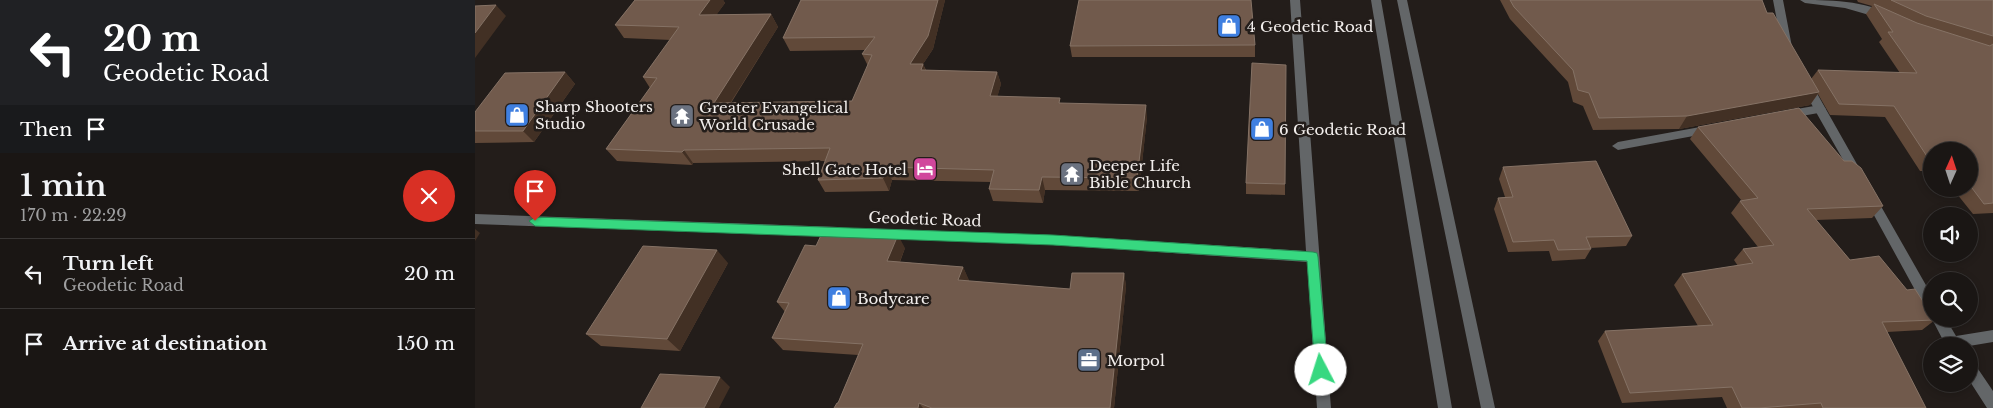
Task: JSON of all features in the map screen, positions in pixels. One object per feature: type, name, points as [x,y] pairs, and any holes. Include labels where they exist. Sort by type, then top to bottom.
[{"type":"street","points":[[1295,0],[1324,408]]},
{"type":"street","points":[[1376,0],[1445,408]]},
{"type":"street","points":[[1402,0],[1488,408]]},
{"type":"street","points":[[1778,0],[1790,57]]},
{"type":"street","points":[[1805,0],[1841,3],[1867,9],[1890,20]]},
{"type":"street","points":[[1799,72],[1923,292]]},
{"type":"street","points":[[1772,118],[1820,109]]},
{"type":"street","points":[[1618,146],[1724,127]]},
{"type":"street","name":"Geodetic Road","points":[[475,219],[1053,240],[1313,257]]},
{"type":"street","points":[[1978,339],[1993,336]]},
{"type":"street","points":[[1978,382],[1993,404]]},
{"type":"building","points":[[635,0],[710,0],[699,15],[771,14],[714,103],[852,101],[872,55],[862,54],[875,37],[783,38],[801,0],[938,0],[928,36],[910,64],[923,64],[921,70],[997,72],[990,96],[1060,98],[1059,103],[1146,105],[1137,178],[1042,177],[1039,190],[989,189],[994,170],[886,167],[883,178],[818,180],[830,148],[684,150],[682,152],[606,149],[657,78],[643,77],[679,27],[615,25]]},
{"type":"building","points":[[1079,0],[1251,0],[1255,45],[1070,46]]},
{"type":"building","points":[[1510,0],[1762,0],[1767,13],[1773,13],[1819,92],[1687,116],[1599,118],[1589,93],[1578,90],[1573,70],[1514,7]]},
{"type":"building","points":[[1891,0],[1993,0],[1993,36],[1926,16]]},
{"type":"building","points":[[1874,4],[1917,23],[1990,46],[1993,44],[1993,203],[1984,204],[1978,196],[1978,142],[1923,142],[1923,150],[1894,106],[1839,104],[1818,70],[1917,73],[1888,32],[1893,32]]},
{"type":"building","points":[[496,5],[475,33],[475,6]]},
{"type":"building","points":[[1252,63],[1286,65],[1285,184],[1246,183]]},
{"type":"building","points":[[565,72],[523,131],[475,131],[475,112],[505,73]]},
{"type":"building","points":[[1799,108],[1844,161],[1852,161],[1861,168],[1883,206],[1807,209],[1850,260],[1879,256],[1907,290],[1915,289],[1923,302],[1923,320],[1882,322],[1926,408],[1823,408],[1821,403],[1742,408],[1732,387],[1630,393],[1605,331],[1713,325],[1682,274],[1753,263],[1743,249],[1774,245],[1740,201],[1758,198],[1698,127]]},
{"type":"building","points":[[1596,161],[1632,236],[1586,237],[1591,249],[1558,250],[1554,240],[1513,242],[1498,198],[1513,197],[1503,167]]},
{"type":"building","points":[[823,231],[898,235],[887,261],[963,267],[958,280],[1070,289],[1072,273],[1124,273],[1110,408],[932,408],[919,403],[918,408],[834,408],[838,403],[863,344],[772,338],[789,303],[777,302],[805,245],[816,246]]},
{"type":"building","points":[[643,246],[717,250],[667,339],[586,334]]},
{"type":"building","points":[[660,374],[720,377],[704,408],[641,408]]},
{"type":"place","name":"4 Geodetic Road","points":[[1229,26]]},
{"type":"place","name":"Sharp Shooters Studio","points":[[517,115]]},
{"type":"place","name":"Greater Evangelical World Crusade","points":[[682,116]]},
{"type":"place","name":"6 Geodetic Road","points":[[1262,129]]},
{"type":"place","name":"Shell Gate Hotel","points":[[925,169]]},
{"type":"place","name":"Deeper Life Bible Church","points":[[1072,174]]},
{"type":"place","name":"Bodycare","points":[[839,298]]},
{"type":"place","name":"Morpol","points":[[1089,360]]},
{"type":"route","points":[[535,221],[1053,240],[1313,257],[1321,370]]}]
